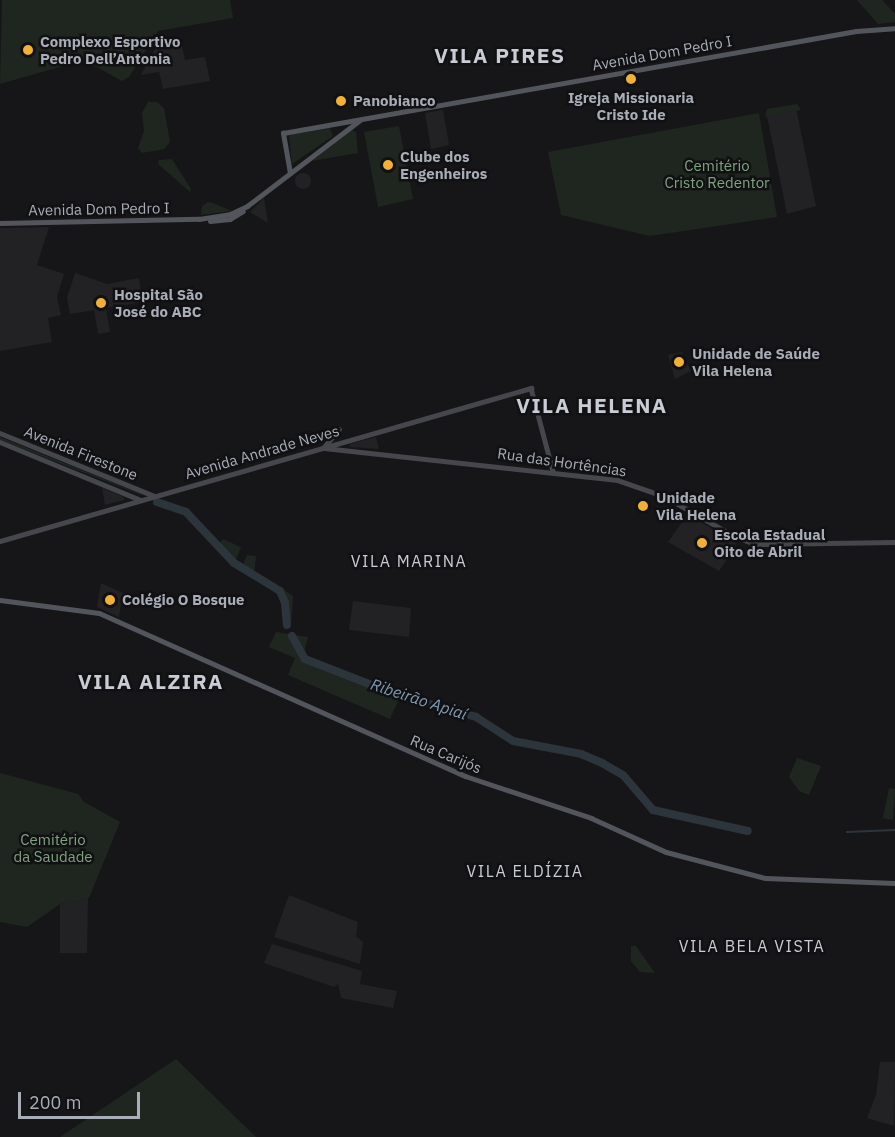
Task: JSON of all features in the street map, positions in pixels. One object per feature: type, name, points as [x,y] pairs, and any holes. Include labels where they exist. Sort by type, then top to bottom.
[{"type":"main road","name":"Avenida Dom Pedro I","points":[[0,223],[199,219],[230,214],[247,206],[362,119],[856,31],[895,28]]},
{"type":"main road","points":[[290,173],[283,133],[362,119]]},
{"type":"main road","points":[[331,124],[337,138]]},
{"type":"main road","name":"Avenida Andrade Neves","points":[[0,541],[531,388],[554,471]]},
{"type":"main road","points":[[322,447],[339,429]]},
{"type":"main road","name":"Avenida Firestone","points":[[0,433],[154,496]]},
{"type":"main road","name":"Avenida Firestone","points":[[0,442],[141,500]]},
{"type":"main road","name":"Rua das Hortências","points":[[322,447],[554,471],[617,480],[652,491],[747,542],[895,542]]},
{"type":"main road","name":"Rua Carijós","points":[[0,600],[99,613],[465,776],[591,818],[666,852],[765,878],[895,883]]},
{"type":"shaded area","points":[[180,37],[185,60],[205,57],[210,81],[163,89],[159,72],[141,75],[160,40]]},
{"type":"shaded area","points":[[796,108],[816,206],[787,214],[767,116]]},
{"type":"shaded area","points":[[443,110],[449,145],[431,149],[425,113]]},
{"type":"shaded area","points":[[300,173],[306,173],[311,181],[309,187],[300,189],[295,184],[295,178]]},
{"type":"shaded area","points":[[264,198],[268,223],[250,212]]},
{"type":"shaded area","points":[[49,227],[37,265],[64,274],[57,297],[61,315],[48,318],[52,342],[0,351],[0,228]]},
{"type":"shaded area","name":"Hospital São José do ABC","points":[[75,273],[107,284],[139,278],[142,302],[106,308],[110,332],[98,334],[94,310],[70,314],[67,298]]},
{"type":"shaded area","name":"Unidade de Saúde Vila Helena","points":[[682,352],[691,371],[675,379],[668,355]]},
{"type":"shaded area","points":[[376,437],[379,449],[350,447],[350,444]]},
{"type":"shaded area","points":[[102,488],[124,497],[124,500],[105,505]]},
{"type":"shaded area","name":"Escola Estadual Oito de Abril","points":[[687,515],[735,541],[736,546],[719,571],[668,542]]},
{"type":"shaded area","name":"Colégio O Bosque","points":[[101,583],[123,593],[119,617],[97,607]]},
{"type":"shaded area","points":[[353,601],[411,608],[409,637],[349,630]]},
{"type":"shaded area","points":[[289,895],[358,922],[356,936],[363,942],[360,964],[274,937]]},
{"type":"shaded area","points":[[88,898],[87,953],[60,953],[60,904]]},
{"type":"shaded area","points":[[272,944],[362,971],[360,984],[397,991],[393,1008],[341,998],[338,984],[334,987],[264,963]]},
{"type":"shaded area","points":[[880,1062],[895,1062],[894,1126],[867,1118],[876,1095]]},
{"type":"green space","points":[[2,0],[230,0],[233,18],[158,31],[129,77],[122,81],[84,60],[0,84]]},
{"type":"green space","points":[[857,0],[882,0],[895,14],[895,22],[878,24]]},
{"type":"green space","points":[[148,102],[157,102],[164,108],[170,142],[164,149],[142,153],[138,148],[144,131],[142,113]]},
{"type":"green space","points":[[797,104],[801,110],[765,117],[767,109]]},
{"type":"green space","name":"Cemitério Cristo Redentor","points":[[759,113],[777,217],[650,236],[561,215],[548,152]]},
{"type":"green space","name":"Clube dos Engenheiros","points":[[399,126],[413,199],[378,207],[364,132]]},
{"type":"green space","points":[[330,128],[333,136],[292,164],[289,135]]},
{"type":"green space","points":[[352,130],[356,132],[358,153],[312,161]]},
{"type":"green space","points":[[172,159],[191,189],[190,192],[158,164],[159,160]]},
{"type":"green space","points":[[208,202],[232,211],[201,215],[202,206]]},
{"type":"green space","points":[[0,437],[141,494],[141,495],[0,440]]},
{"type":"green space","points":[[223,539],[241,547],[235,562],[217,546]]},
{"type":"green space","points":[[247,555],[256,556],[254,574],[242,567]]},
{"type":"green space","points":[[281,588],[293,596],[291,626],[284,625],[286,603]]},
{"type":"green space","points":[[276,632],[308,637],[302,660],[399,699],[390,719],[288,675],[295,658],[269,647]]},
{"type":"green space","points":[[797,758],[821,766],[809,795],[799,791],[789,777]]},
{"type":"green space","name":"Cemitério da Saudade","points":[[0,773],[78,794],[84,802],[120,822],[89,898],[60,904],[27,927],[0,922]]},
{"type":"green space","points":[[889,788],[895,789],[893,820],[883,818]]},
{"type":"green space","points":[[631,946],[636,946],[655,973],[640,972],[631,961]]},
{"type":"green space","points":[[176,1059],[256,1137],[60,1137]]},
{"type":"waterway","name":"Ribeirão Apiaí","points":[[157,502],[186,512],[234,563],[280,591],[285,603],[287,625]]},
{"type":"waterway","name":"Ribeirão Apiaí","points":[[292,636],[305,659],[400,696],[476,717],[513,741],[581,754],[602,763],[623,775],[653,810],[748,831]]},
{"type":"waterway","points":[[847,832],[895,830]]},
{"type":"place","name":"Complexo Esportivo Pedro Dell’Antonia","points":[[28,50]]},
{"type":"place","name":"Igreja Missionaria Cristo Ide","points":[[631,79]]},
{"type":"place","name":"Panobianco","points":[[341,101]]},
{"type":"place","name":"Clube dos Engenheiros","points":[[388,165]]},
{"type":"place","name":"Hospital São José do ABC","points":[[101,303]]},
{"type":"place","name":"Unidade de Saúde Vila Helena","points":[[679,362]]},
{"type":"place","name":"Unidade Vila Helena","points":[[643,506]]},
{"type":"place","name":"Escola Estadual Oito de Abril","points":[[702,543]]},
{"type":"place","name":"Colégio O Bosque","points":[[110,600]]},
{"type":"district","name":"VILA PIRES","points":[[500,55]]},
{"type":"district","name":"VILA HELENA","points":[[592,405]]},
{"type":"district","name":"VILA MARINA","points":[[409,561]]},
{"type":"district","name":"VILA ALZIRA","points":[[151,681]]},
{"type":"district","name":"VILA ELDÍZIA","points":[[525,871]]},
{"type":"district","name":"VILA BELA VISTA","points":[[752,946]]}]
